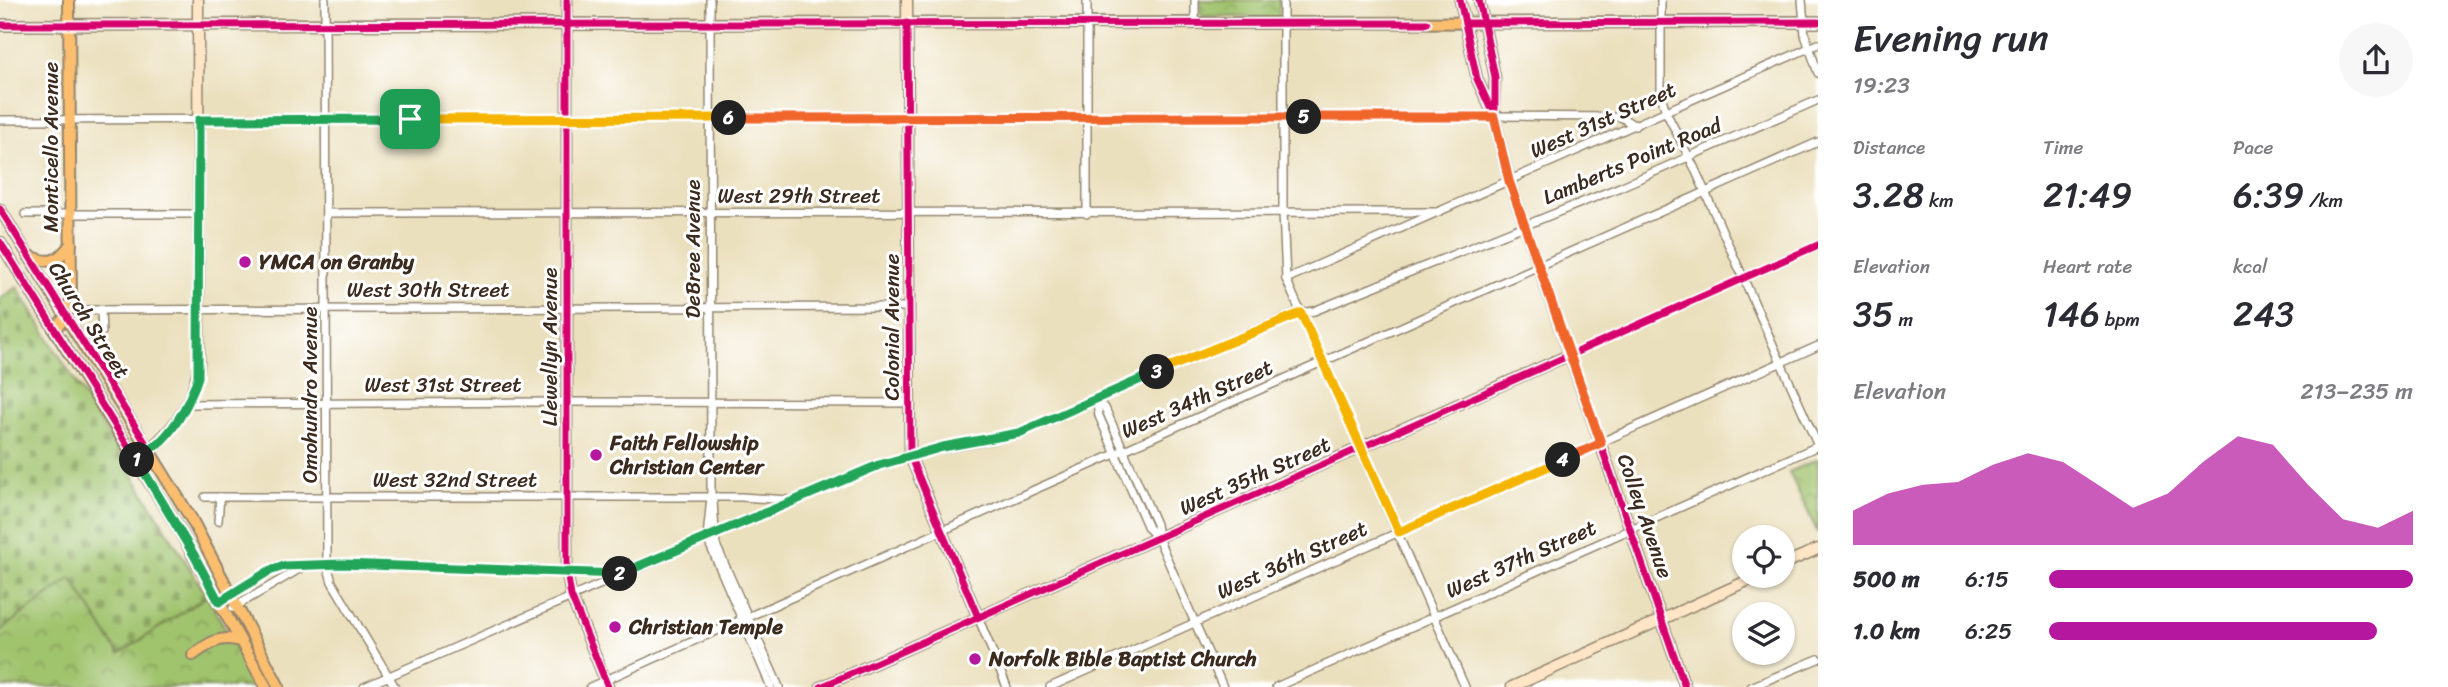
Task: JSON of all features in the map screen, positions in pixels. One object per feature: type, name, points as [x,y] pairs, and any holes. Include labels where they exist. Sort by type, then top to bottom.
[{"type":"main road","name":"Monticello Avenue","points":[[66,317],[71,300],[69,0]]},
{"type":"main road","points":[[0,25],[1818,22]]},
{"type":"main road","points":[[28,255],[42,261],[54,261],[71,244]]},
{"type":"main road","points":[[54,329],[66,317]]},
{"type":"main road","name":"Church Street","points":[[66,317],[192,520],[279,687]]},
{"type":"main road","name":"Church Street","points":[[54,329],[184,538],[266,687]]},
{"type":"main road","points":[[193,655],[215,640],[226,638],[240,641]]},
{"type":"street","points":[[136,459],[150,450],[169,431],[188,404],[198,377],[198,0]]},
{"type":"street","name":"Omohundro Avenue","points":[[325,0],[327,564],[332,582],[395,687]]},
{"type":"street","name":"Llewellyn Avenue","points":[[567,0],[567,572],[570,596],[606,684]]},
{"type":"street","name":"DeBree Avenue","points":[[710,0],[711,497],[715,508],[710,537],[716,545],[771,687]]},
{"type":"street","name":"Colonial Avenue","points":[[907,0],[910,456],[1007,687]]},
{"type":"street","points":[[1087,0],[1087,214]]},
{"type":"street","points":[[1195,0],[1195,23]]},
{"type":"street","points":[[1283,0],[1283,212],[1286,279],[1465,687]]},
{"type":"street","name":"Colley Avenue","points":[[1460,0],[1477,79],[1494,117],[1509,181],[1685,687]]},
{"type":"street","name":"Colley Avenue","points":[[1479,0],[1495,76],[1494,117]]},
{"type":"street","points":[[1661,0],[1661,95],[1666,112],[1705,192],[1818,446]]},
{"type":"street","points":[[1802,0],[1802,22],[1818,73]]},
{"type":"street","name":"West 31st Street","points":[[1286,279],[1818,44]]},
{"type":"street","name":"Lamberts Point Road","points":[[364,687],[879,465],[1019,433],[1206,351],[1301,313],[1314,311],[1689,158],[1818,100]]},
{"type":"street","points":[[0,120],[1621,117],[1635,125]]},
{"type":"street","name":"West 34th Street","points":[[590,687],[606,684],[744,619],[1818,142]]},
{"type":"street","name":"Church Street","points":[[0,209],[66,317]]},
{"type":"street","name":"West 29th Street","points":[[327,213],[1438,212]]},
{"type":"street","points":[[25,214],[199,214]]},
{"type":"street","name":"Church Street","points":[[0,242],[54,329]]},
{"type":"street","name":"West 35th Street","points":[[821,687],[1818,245]]},
{"type":"street","name":"West 30th Street","points":[[87,310],[909,307]]},
{"type":"street","points":[[101,309],[102,332]]},
{"type":"street","name":"West 36th Street","points":[[1050,687],[1818,346]]},
{"type":"street","points":[[1096,399],[1105,408],[1120,453],[1156,524],[1158,538],[1223,687]]},
{"type":"street","name":"West 31st Street","points":[[188,404],[909,403]]},
{"type":"street","name":"West 37th Street","points":[[1276,687],[1818,446]]},
{"type":"street","name":"West 32nd Street","points":[[205,497],[711,497],[793,500]]},
{"type":"street","points":[[218,521],[220,497]]},
{"type":"street","points":[[1795,559],[1818,549]]},
{"type":"street","points":[[219,602],[269,571],[284,566],[327,564],[624,574]]},
{"type":"street","points":[[225,613],[305,566]]},
{"type":"street","points":[[1512,687],[1732,588]]},
{"type":"street","name":"DeBree Avenue","points":[[744,619],[779,687]]},
{"type":"street","points":[[1751,687],[1818,659]]},
{"type":"green space","points":[[1200,0],[1279,0],[1279,16],[1203,16],[1200,13]]},
{"type":"green space","points":[[17,287],[207,596],[119,654],[71,578],[0,631],[0,299]]},
{"type":"green space","points":[[1818,459],[1818,533],[1789,472]]},
{"type":"green space","points":[[71,578],[119,654],[207,596],[258,687],[0,687],[0,631]]},
{"type":"cycle path","points":[[567,0],[567,572],[571,596],[608,687]]},
{"type":"cycle path","points":[[1460,0],[1477,79],[1494,116],[1509,181],[1685,687]]},
{"type":"cycle path","points":[[1479,0],[1495,77],[1495,109]]},
{"type":"cycle path","points":[[1465,23],[1818,22]]},
{"type":"cycle path","points":[[907,23],[910,456],[978,617]]},
{"type":"cycle path","points":[[0,25],[1427,23]]},
{"type":"cycle path","points":[[0,209],[150,450]]},
{"type":"cycle path","points":[[0,242],[136,459]]},
{"type":"cycle path","points":[[821,687],[1818,245]]},
{"type":"place","name":"YMCA on Granby","points":[[245,262]]},
{"type":"place","name":"Faith Fellowship Christian Center","points":[[596,455]]},
{"type":"place","name":"Christian Temple","points":[[615,627]]},
{"type":"place","name":"Norfolk Bible Baptist Church","points":[[975,659]]},
{"type":"route","points":[[1494,117],[1509,181],[1601,443],[1399,532],[1301,313],[1206,351],[1040,425],[997,439],[943,447],[879,465],[624,574],[342,564],[284,566],[269,571],[219,602],[136,459],[150,450],[175,424],[188,404],[198,377],[199,120],[410,119],[1494,117]]}]
